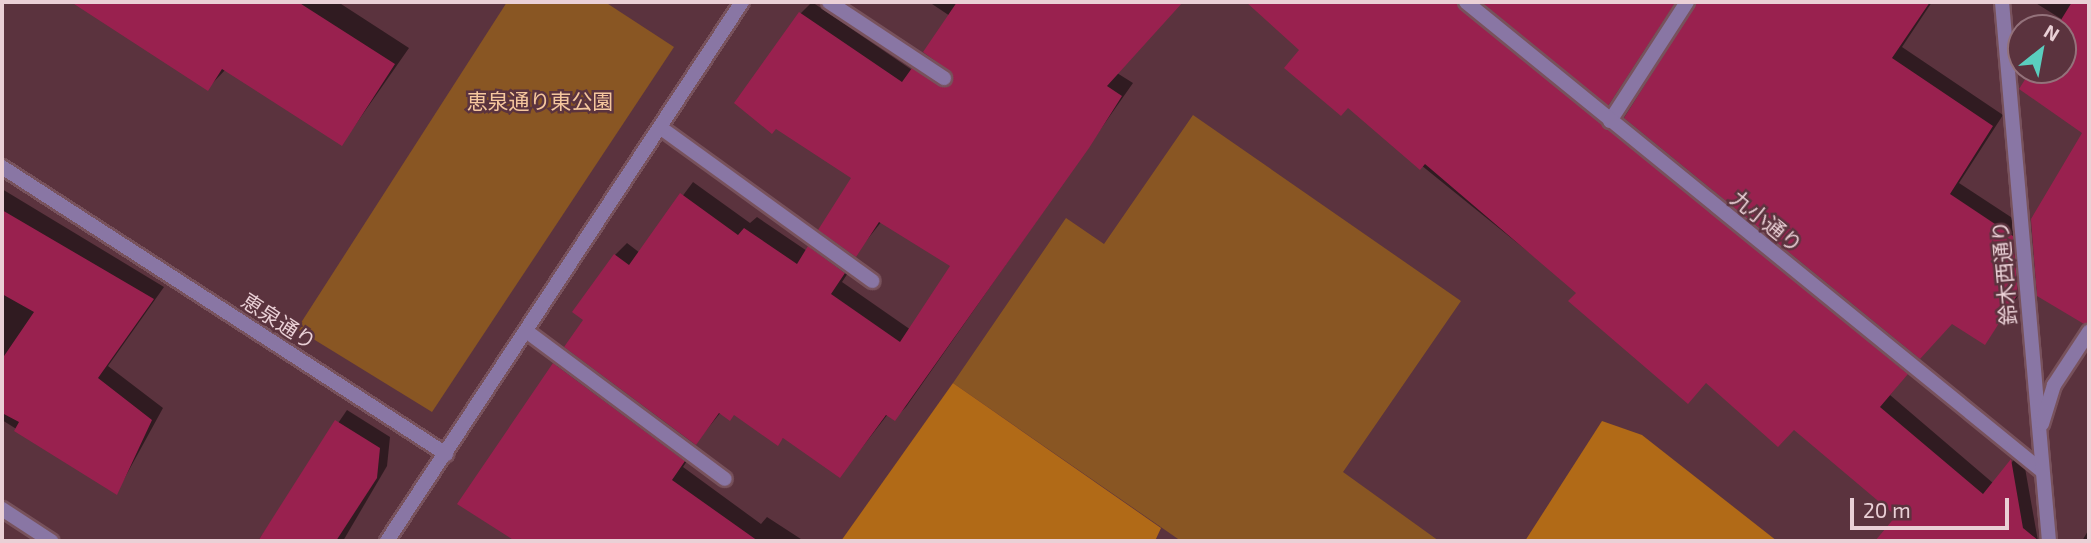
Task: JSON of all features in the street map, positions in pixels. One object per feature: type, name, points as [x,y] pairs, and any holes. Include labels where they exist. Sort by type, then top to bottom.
[{"type":"street","points":[[387,541],[529,333],[742,2]]},
{"type":"street","points":[[830,2],[944,78]]},
{"type":"street","name":"九小通り","points":[[1466,2],[2042,471]]},
{"type":"street","points":[[1610,121],[1687,2]]},
{"type":"street","name":"鈴木西通り","points":[[2001,2],[2049,541]]},
{"type":"street","points":[[661,128],[872,281]]},
{"type":"street","name":"恵泉通り","points":[[2,167],[446,454]]},
{"type":"street","points":[[2040,432],[2054,385],[2089,332]]},
{"type":"street","points":[[529,333],[725,479]]},
{"type":"street","points":[[2,509],[51,541]]},
{"type":"green space","name":"恵泉通り東公園","points":[[507,2],[605,2],[674,47],[432,412],[297,329]]},
{"type":"green space","points":[[1193,115],[1461,301],[1343,472],[1439,541],[1181,541],[953,383],[1066,218],[1104,244]]},
{"type":"shaded area","points":[[953,383],[1161,528],[1155,541],[841,541]]},
{"type":"shaded area","points":[[1602,421],[1642,435],[1777,541],[1525,541]]},
{"type":"building","points":[[71,2],[298,2],[395,64],[342,146],[222,69],[208,91]]},
{"type":"building","points":[[957,2],[1183,2],[1107,86],[1122,96],[1089,148],[895,421],[886,415],[840,478],[783,438],[778,446],[734,415],[730,421],[719,413],[696,445],[564,347],[583,320],[572,312],[614,254],[629,265],[680,193],[738,235],[744,228],[797,264],[808,246],[845,273],[831,294],[900,342],[950,266],[879,222],[856,257],[818,230],[851,178],[776,129],[772,134],[734,103],[799,12],[902,82],[912,68],[948,87],[952,73],[923,52]]},
{"type":"building","points":[[1246,2],[1457,2],[1908,374],[1880,407],[1983,494],[2011,459],[2023,528],[2039,541],[1875,541],[1896,516],[1794,430],[1778,447],[1706,383],[1688,404],[1568,301],[1576,293],[1425,164],[1420,170],[1348,108],[1341,116],[1284,68],[1299,50]]},
{"type":"building","points":[[1481,2],[1676,2],[1608,106]]},
{"type":"building","points":[[1697,2],[1930,2],[1892,58],[1993,126],[1950,194],[2013,236],[2018,294],[1985,345],[1952,324],[1920,359],[1624,118]]},
{"type":"building","points":[[2072,2],[2089,2],[2089,322],[2084,324],[2037,296],[2031,219],[2082,133],[2019,89],[2022,84],[2077,84],[2077,14],[2065,14]]},
{"type":"building","points":[[2,210],[154,299],[98,378],[152,420],[117,495],[14,431],[19,422],[2,413],[2,359],[34,312],[2,294]]},
{"type":"building","points":[[553,363],[685,461],[672,480],[758,541],[515,541],[457,504]]},
{"type":"building","points":[[335,420],[380,448],[377,478],[336,541],[258,541]]}]
